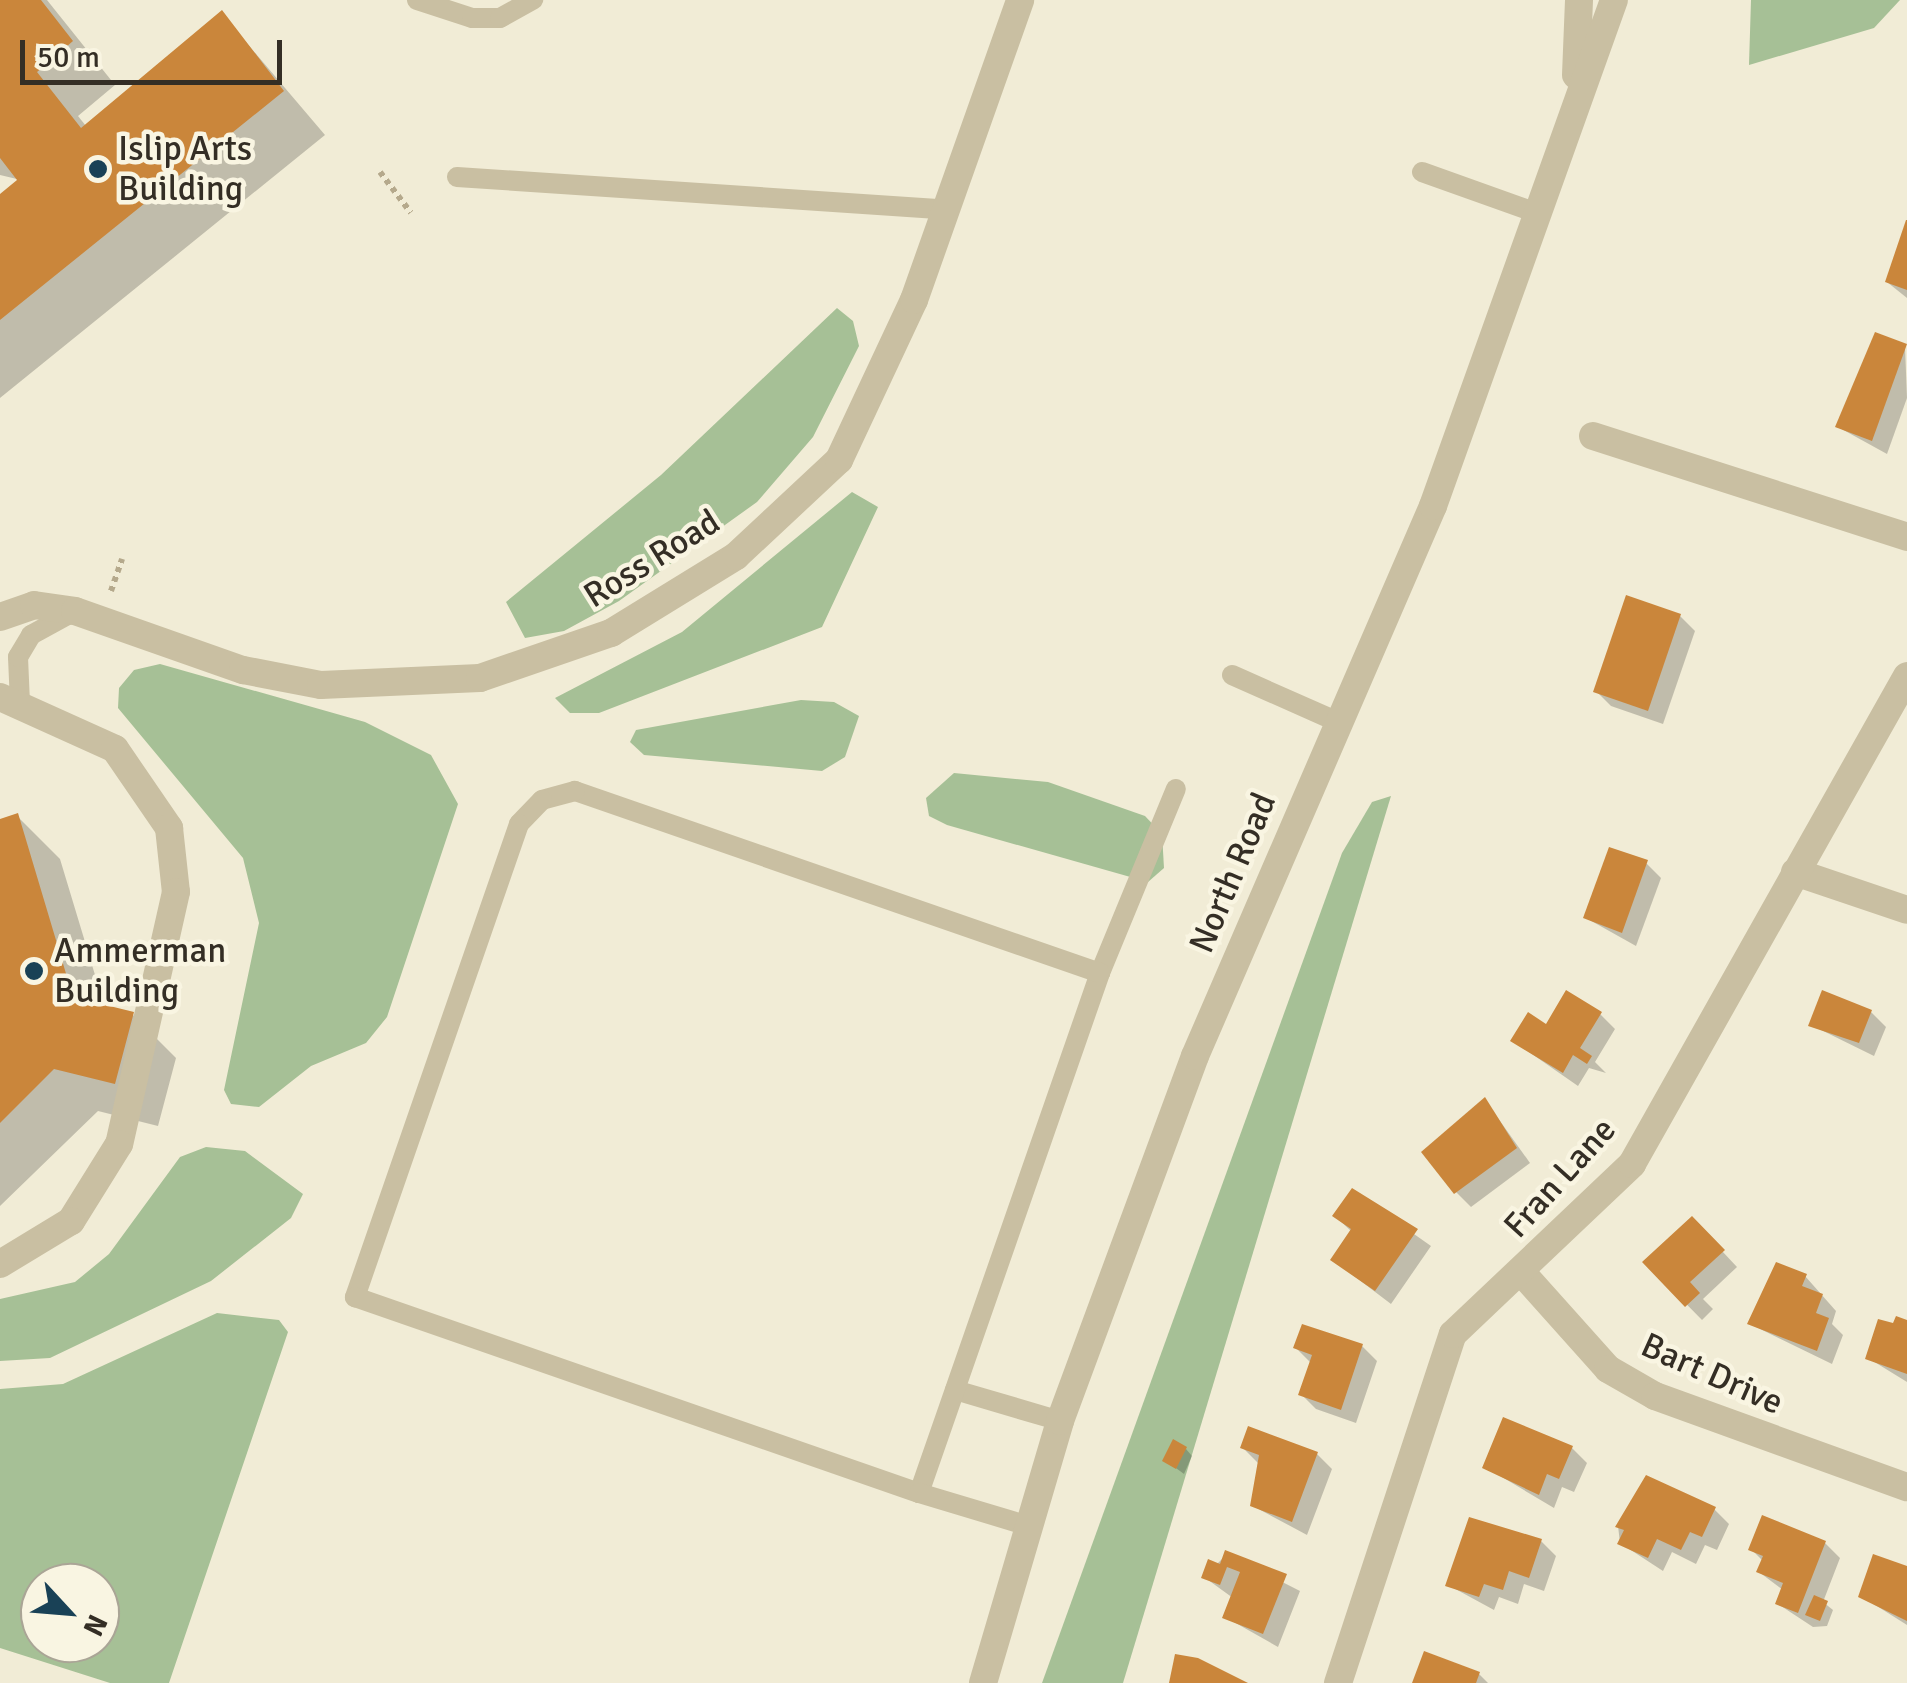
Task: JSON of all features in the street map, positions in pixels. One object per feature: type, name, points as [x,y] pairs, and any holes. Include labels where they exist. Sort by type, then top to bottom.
[{"type":"street","name":"Ross Road","points":[[0,617],[34,604],[74,611],[243,670],[321,685],[480,678],[612,634],[736,556],[839,460],[945,209],[1020,0]]},
{"type":"street","name":"North Road","points":[[1575,102],[1579,0]]},
{"type":"street","name":"North Road","points":[[983,1683],[1026,1526],[1060,1421],[1195,1056],[1433,506],[1614,0]]},
{"type":"street","points":[[1593,436],[1907,537]]},
{"type":"street","name":"Fran Lane","points":[[1338,1683],[1453,1334],[1524,1275],[1632,1164],[1907,676]]},
{"type":"street","points":[[0,1264],[71,1221],[120,1144],[176,892],[169,828],[146,783],[88,729],[10,700]]},
{"type":"street","points":[[1795,872],[1907,910]]},
{"type":"street","name":"Bart Drive","points":[[1524,1275],[1608,1369],[1655,1396],[1907,1487]]},
{"type":"lane","points":[[418,0],[472,18],[500,18],[533,0]]},
{"type":"lane","points":[[1422,172],[1537,213]]},
{"type":"lane","points":[[457,177],[945,209]]},
{"type":"lane","points":[[10,700],[18,657],[30,635],[74,611]]},
{"type":"lane","points":[[1232,675],[1338,722]]},
{"type":"lane","points":[[919,1492],[1100,973],[1176,789]]},
{"type":"lane","points":[[1026,1526],[355,1297],[519,824],[559,792],[1100,973]]},
{"type":"lane","points":[[955,1390],[1060,1421]]},
{"type":"path","points":[[380,172],[411,213]]},
{"type":"path","points":[[108,600],[122,559]]},
{"type":"green space","points":[[1751,0],[1900,0],[1874,28],[1749,65]]},
{"type":"green space","points":[[837,308],[853,321],[859,346],[813,437],[757,502],[619,601],[564,631],[525,638],[506,602],[661,475]]},
{"type":"green space","points":[[852,492],[878,507],[822,627],[599,713],[570,713],[555,698],[682,632]]},
{"type":"green space","points":[[160,664],[365,722],[431,755],[458,804],[387,1017],[366,1043],[311,1066],[259,1107],[231,1104],[224,1090],[259,923],[243,858],[118,708],[119,688],[134,670]]},
{"type":"green space","points":[[801,700],[834,702],[859,716],[845,757],[822,771],[644,755],[630,742],[636,730]]},
{"type":"green space","points":[[954,773],[1048,782],[1145,816],[1162,834],[1164,868],[1148,882],[947,825],[929,816],[926,798]]},
{"type":"green space","points":[[1391,796],[1123,1683],[1042,1683],[1342,853],[1372,802]]},
{"type":"green space","points":[[206,1147],[245,1151],[303,1194],[291,1218],[211,1281],[50,1358],[0,1361],[0,1299],[75,1282],[109,1254],[180,1157]]},
{"type":"green space","points":[[217,1313],[279,1320],[288,1332],[169,1683],[110,1683],[47,1663],[120,1663],[120,1563],[20,1563],[20,1654],[0,1648],[0,1389],[63,1384]]},
{"type":"building","name":"Islip Arts Building","points":[[0,0],[41,0],[73,41],[37,72],[81,128],[222,10],[284,91],[0,320],[0,194],[17,180],[0,158]]},
{"type":"building","points":[[1907,220],[1907,290],[1885,282]]},
{"type":"building","points":[[1875,332],[1907,344],[1872,441],[1835,427]]},
{"type":"building","points":[[1626,595],[1681,614],[1648,711],[1593,692]]},
{"type":"building","name":"Ammerman Building","points":[[18,813],[73,997],[134,1012],[115,1084],[54,1069],[0,1123],[0,819]]},
{"type":"building","points":[[1609,847],[1648,860],[1622,933],[1583,918]]},
{"type":"building","points":[[1566,990],[1602,1012],[1580,1048],[1592,1056],[1587,1064],[1573,1055],[1563,1073],[1510,1041],[1528,1012],[1546,1024]]},
{"type":"building","points":[[1822,990],[1872,1010],[1859,1043],[1808,1026]]},
{"type":"building","points":[[1485,1097],[1517,1148],[1454,1194],[1421,1152]]},
{"type":"building","points":[[1352,1188],[1418,1229],[1375,1291],[1330,1260],[1351,1229],[1332,1216]]},
{"type":"building","points":[[1692,1216],[1725,1250],[1690,1282],[1700,1293],[1685,1307],[1642,1262]]},
{"type":"building","points":[[1776,1262],[1807,1274],[1802,1286],[1823,1294],[1816,1313],[1829,1318],[1817,1351],[1747,1324]]},
{"type":"building","points":[[1896,1316],[1907,1320],[1907,1374],[1865,1359],[1878,1319],[1893,1323]]},
{"type":"building","points":[[1302,1324],[1363,1344],[1341,1410],[1298,1395],[1312,1355],[1293,1348]]},
{"type":"building","points":[[1503,1417],[1573,1446],[1559,1479],[1547,1474],[1539,1495],[1482,1468]]},
{"type":"building","points":[[1248,1426],[1318,1452],[1292,1522],[1250,1506],[1259,1455],[1240,1448]]},
{"type":"building","points":[[1173,1439],[1187,1447],[1176,1469],[1162,1461]]},
{"type":"building","points":[[1646,1475],[1716,1507],[1702,1537],[1690,1532],[1681,1550],[1657,1539],[1648,1558],[1617,1544],[1624,1530],[1615,1527]]},
{"type":"building","points":[[1762,1515],[1826,1541],[1798,1613],[1775,1604],[1783,1583],[1756,1572],[1763,1556],[1748,1550]]},
{"type":"building","points":[[1469,1517],[1542,1539],[1529,1578],[1509,1571],[1503,1590],[1484,1584],[1479,1597],[1445,1586]]},
{"type":"building","points":[[1225,1550],[1287,1574],[1263,1634],[1222,1618],[1240,1572],[1227,1567],[1220,1585],[1201,1578],[1208,1559],[1220,1564]]},
{"type":"building","points":[[1873,1554],[1907,1566],[1907,1621],[1858,1597]]},
{"type":"building","points":[[1814,1595],[1828,1601],[1820,1621],[1805,1615]]},
{"type":"building","points":[[1424,1651],[1480,1672],[1476,1683],[1412,1683]]},
{"type":"building","points":[[1175,1654],[1198,1658],[1248,1683],[1169,1683]]},
{"type":"place","name":"Islip Arts Building","points":[[98,169]]},
{"type":"place","name":"Ammerman Building","points":[[34,971]]}]
